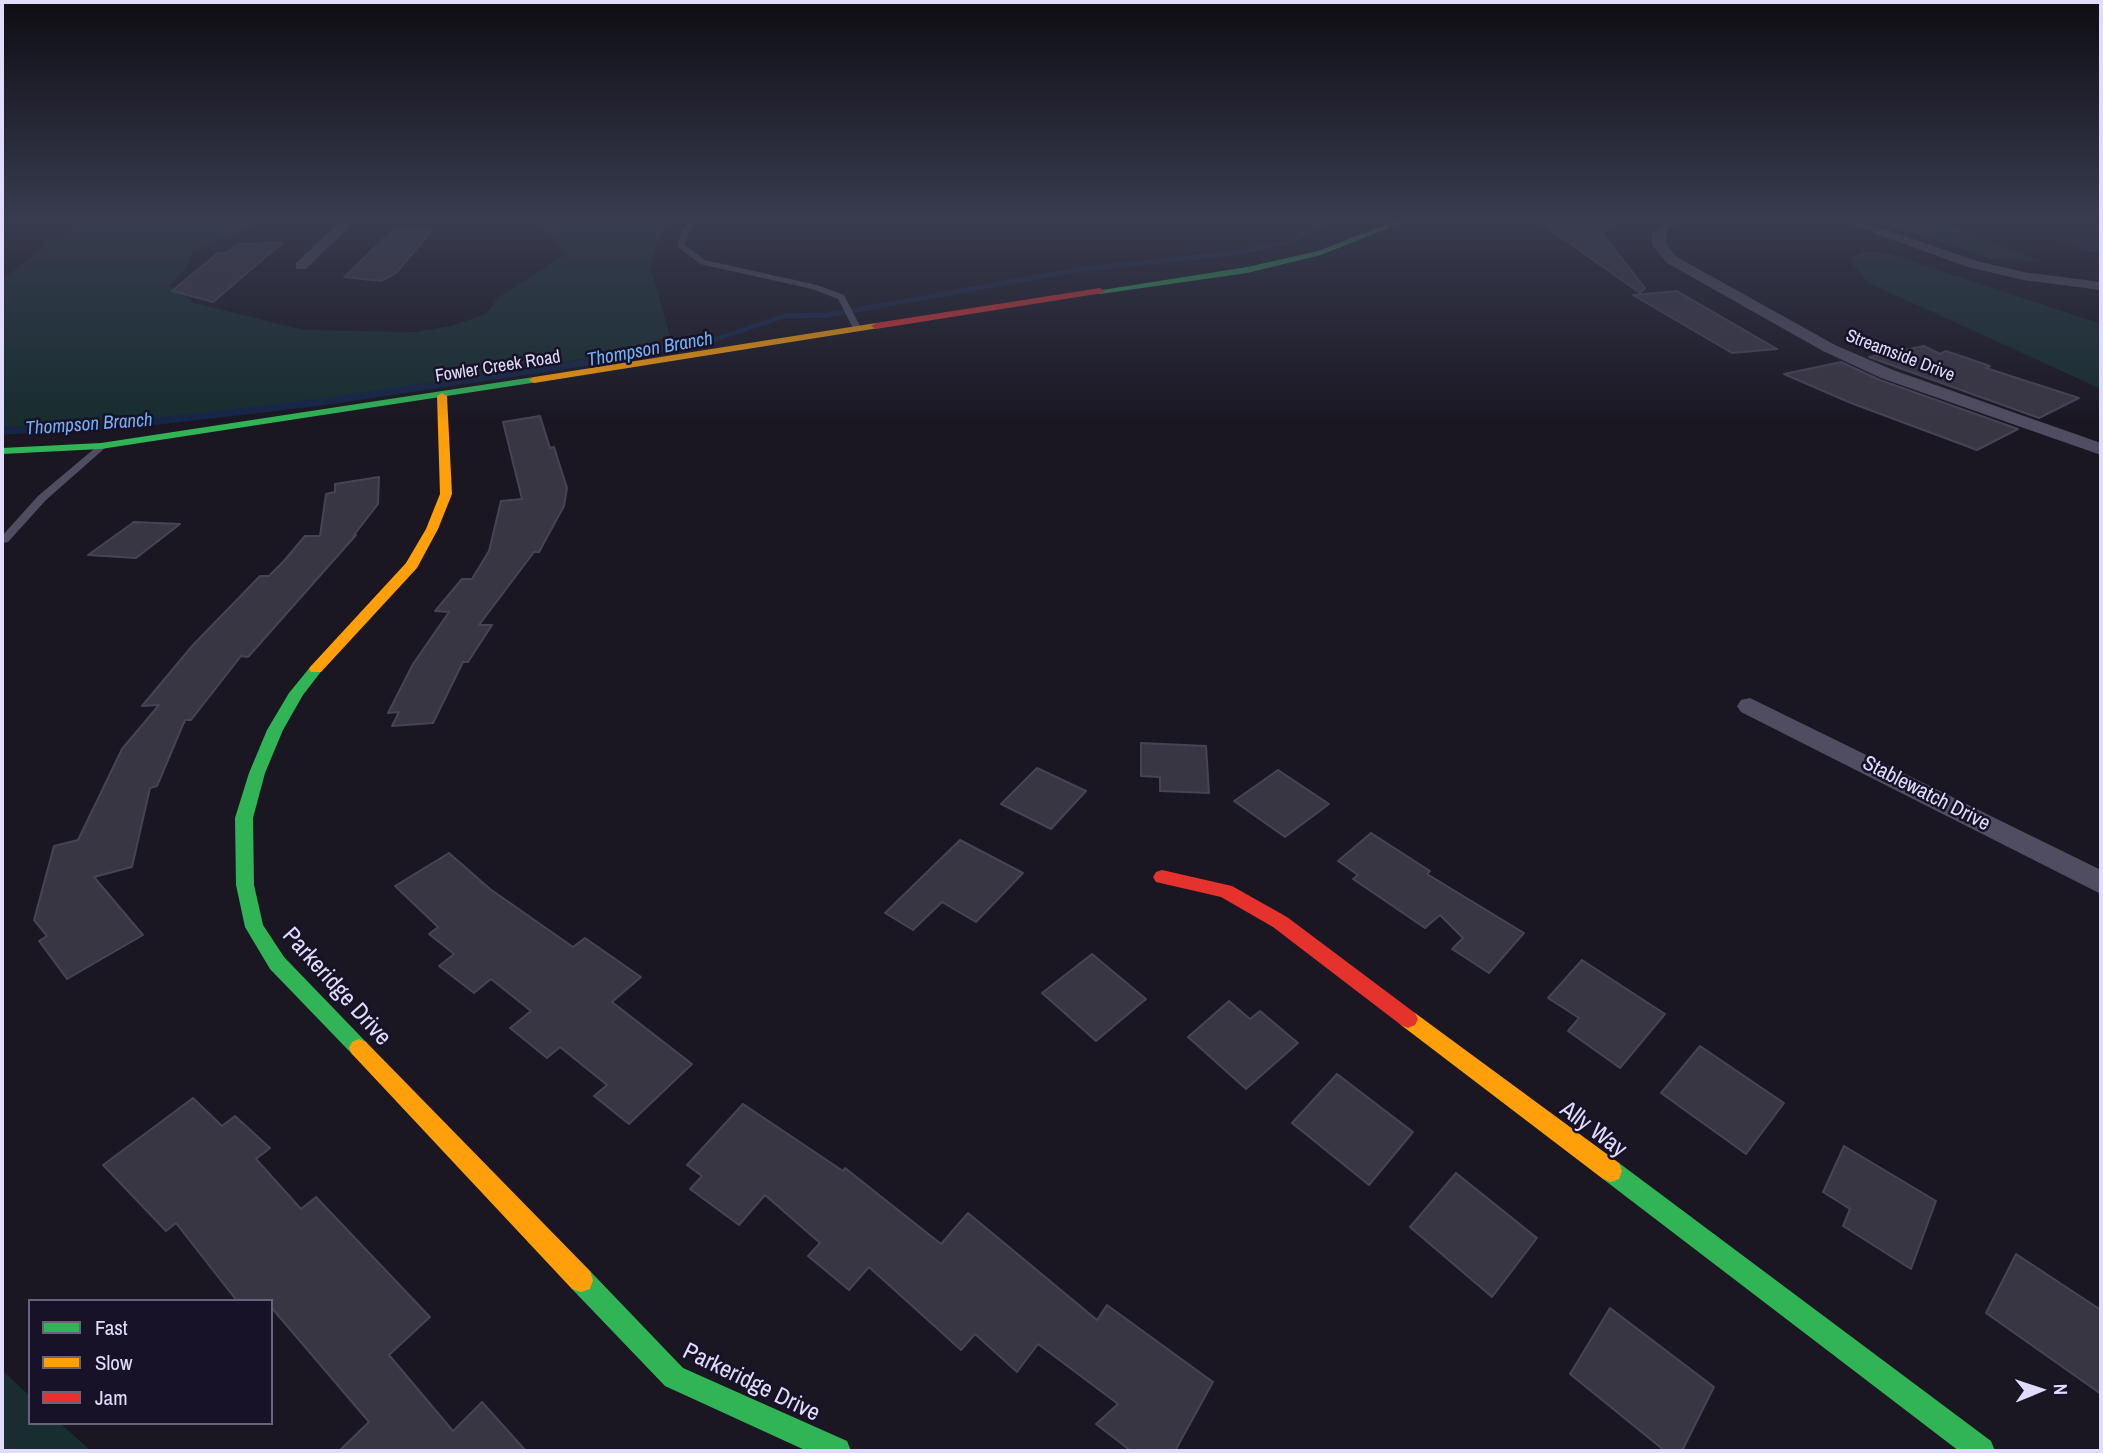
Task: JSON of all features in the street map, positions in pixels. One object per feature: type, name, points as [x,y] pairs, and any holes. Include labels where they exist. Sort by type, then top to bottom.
[{"type":"main road","name":"Fowler Creek Road","points":[[2,452],[101,446],[442,396],[854,322],[1118,287]]},
{"type":"main road","name":"Parkeridge Drive","points":[[442,396],[446,494],[432,529],[412,565],[323,660],[297,693],[275,730],[257,773],[244,818],[245,885],[254,927],[277,963],[674,1377],[837,1451]]},
{"type":"main road","name":"Ally Way","points":[[1162,877],[1226,891],[1280,922],[1981,1451]]},
{"type":"street","name":"Streamside Drive","points":[[1720,287],[1829,348],[1887,374],[2101,449]]},
{"type":"street","name":"Stablewatch Drive","points":[[1750,706],[2101,883]]},
{"type":"lane","points":[[813,287],[841,298],[854,322]]},
{"type":"lane","points":[[4,540],[42,498],[101,446]]},
{"type":"green space","points":[[2,287],[170,287],[194,303],[304,330],[415,332],[451,326],[486,314],[499,297],[515,287],[656,287],[670,336],[627,352],[238,413],[137,426],[2,427]]},
{"type":"green space","points":[[1878,287],[1989,287],[2101,324],[2101,389]]},
{"type":"green space","points":[[2,1370],[28,1394],[28,1425],[62,1425],[91,1451],[2,1451]]},
{"type":"building","points":[[177,287],[231,287],[213,302],[172,291]]},
{"type":"building","points":[[1631,287],[1644,287],[1640,293]]},
{"type":"building","points":[[1677,291],[1777,349],[1732,353],[1633,295]]},
{"type":"building","points":[[1924,346],[1940,354],[1946,351],[1990,366],[1986,368],[2079,398],[2039,418],[1869,357]]},
{"type":"building","points":[[1841,362],[1880,380],[2018,429],[1977,450],[1851,403],[1784,374]]},
{"type":"building","points":[[540,416],[550,448],[554,447],[567,488],[564,506],[539,552],[534,552],[479,625],[492,625],[468,662],[463,662],[433,723],[392,726],[399,712],[388,713],[413,664],[449,612],[435,611],[462,579],[472,579],[489,551],[501,501],[522,499],[503,422]]},
{"type":"building","points":[[379,477],[378,504],[356,535],[248,657],[241,656],[191,720],[185,720],[157,786],[150,788],[132,867],[94,877],[143,935],[67,979],[39,941],[47,936],[34,920],[54,846],[78,840],[122,749],[159,705],[142,706],[193,645],[260,576],[269,576],[305,536],[320,536],[326,494],[335,492],[335,484]]},
{"type":"building","points":[[134,522],[180,524],[136,558],[88,555]]},
{"type":"building","points":[[1141,743],[1206,746],[1209,793],[1160,791],[1160,777],[1141,776]]},
{"type":"building","points":[[1037,768],[1086,791],[1051,829],[1001,804]]},
{"type":"building","points":[[1278,770],[1329,804],[1285,837],[1234,801]]},
{"type":"building","points":[[1371,833],[1430,871],[1427,874],[1524,933],[1489,973],[1452,949],[1463,938],[1440,915],[1425,928],[1353,879],[1358,875],[1338,861]]},
{"type":"building","points":[[960,840],[1023,873],[976,922],[942,902],[913,930],[885,913]]},
{"type":"building","points":[[449,853],[490,889],[573,947],[585,938],[641,977],[612,1002],[692,1064],[629,1124],[594,1096],[607,1085],[560,1047],[547,1058],[510,1028],[531,1011],[491,979],[474,993],[439,966],[454,954],[429,934],[438,927],[395,886]]},
{"type":"building","points":[[1092,954],[1146,999],[1096,1041],[1042,993]]},
{"type":"building","points":[[1582,960],[1665,1014],[1620,1068],[1568,1031],[1579,1018],[1548,998]]},
{"type":"building","points":[[1229,1001],[1250,1019],[1260,1011],[1298,1043],[1246,1089],[1188,1037]]},
{"type":"building","points":[[1700,1046],[1784,1103],[1746,1154],[1661,1093]]},
{"type":"building","points":[[1337,1074],[1413,1132],[1369,1185],[1292,1123]]},
{"type":"building","points":[[193,1098],[222,1126],[235,1116],[270,1148],[256,1159],[301,1209],[316,1197],[430,1317],[389,1355],[453,1431],[482,1402],[526,1451],[339,1451],[369,1422],[273,1309],[273,1299],[235,1299],[176,1223],[166,1231],[103,1165]]},
{"type":"building","points":[[743,1104],[843,1171],[845,1168],[941,1244],[968,1213],[1097,1320],[1107,1305],[1213,1382],[1175,1451],[1131,1451],[1096,1424],[1118,1404],[1038,1344],[1017,1372],[975,1334],[961,1350],[869,1267],[849,1290],[808,1256],[820,1243],[765,1195],[739,1225],[690,1189],[702,1176],[687,1165]]},
{"type":"building","points":[[1844,1146],[1936,1201],[1911,1269],[1843,1226],[1850,1209],[1823,1192]]},
{"type":"building","points":[[1456,1173],[1537,1238],[1492,1297],[1410,1227]]},
{"type":"building","points":[[2016,1254],[2101,1310],[2101,1394],[1986,1313]]},
{"type":"building","points":[[1610,1308],[1714,1387],[1682,1451],[1665,1451],[1570,1374]]},
{"type":"waterway","name":"Thompson Branch","points":[[613,358],[716,339],[785,316],[828,315],[984,287]]},
{"type":"waterway","name":"Thompson Branch","points":[[2,431],[117,426],[322,402],[613,358]]},
{"type":"waterway","name":"Thompson Branch","points":[[604,360],[613,358]]},
{"type":"traffic: fast","points":[[1100,291],[1129,287]]},
{"type":"traffic: fast","points":[[2,451],[101,446],[534,380]]},
{"type":"traffic: fast","points":[[316,669],[297,693],[275,730],[257,773],[244,818],[245,885],[254,927],[277,963],[359,1048]]},
{"type":"traffic: fast","points":[[1611,1171],[1981,1451]]},
{"type":"traffic: fast","points":[[581,1280],[674,1377],[837,1451]]},
{"type":"traffic: slow","points":[[534,380],[876,326]]},
{"type":"traffic: slow","points":[[316,669],[412,565],[432,529],[446,494],[442,396]]},
{"type":"traffic: slow","points":[[1408,1019],[1611,1171]]},
{"type":"traffic: slow","points":[[359,1048],[581,1280]]},
{"type":"traffic: jam","points":[[876,326],[1100,291]]},
{"type":"traffic: jam","points":[[1162,877],[1226,891],[1280,922],[1408,1019]]}]
